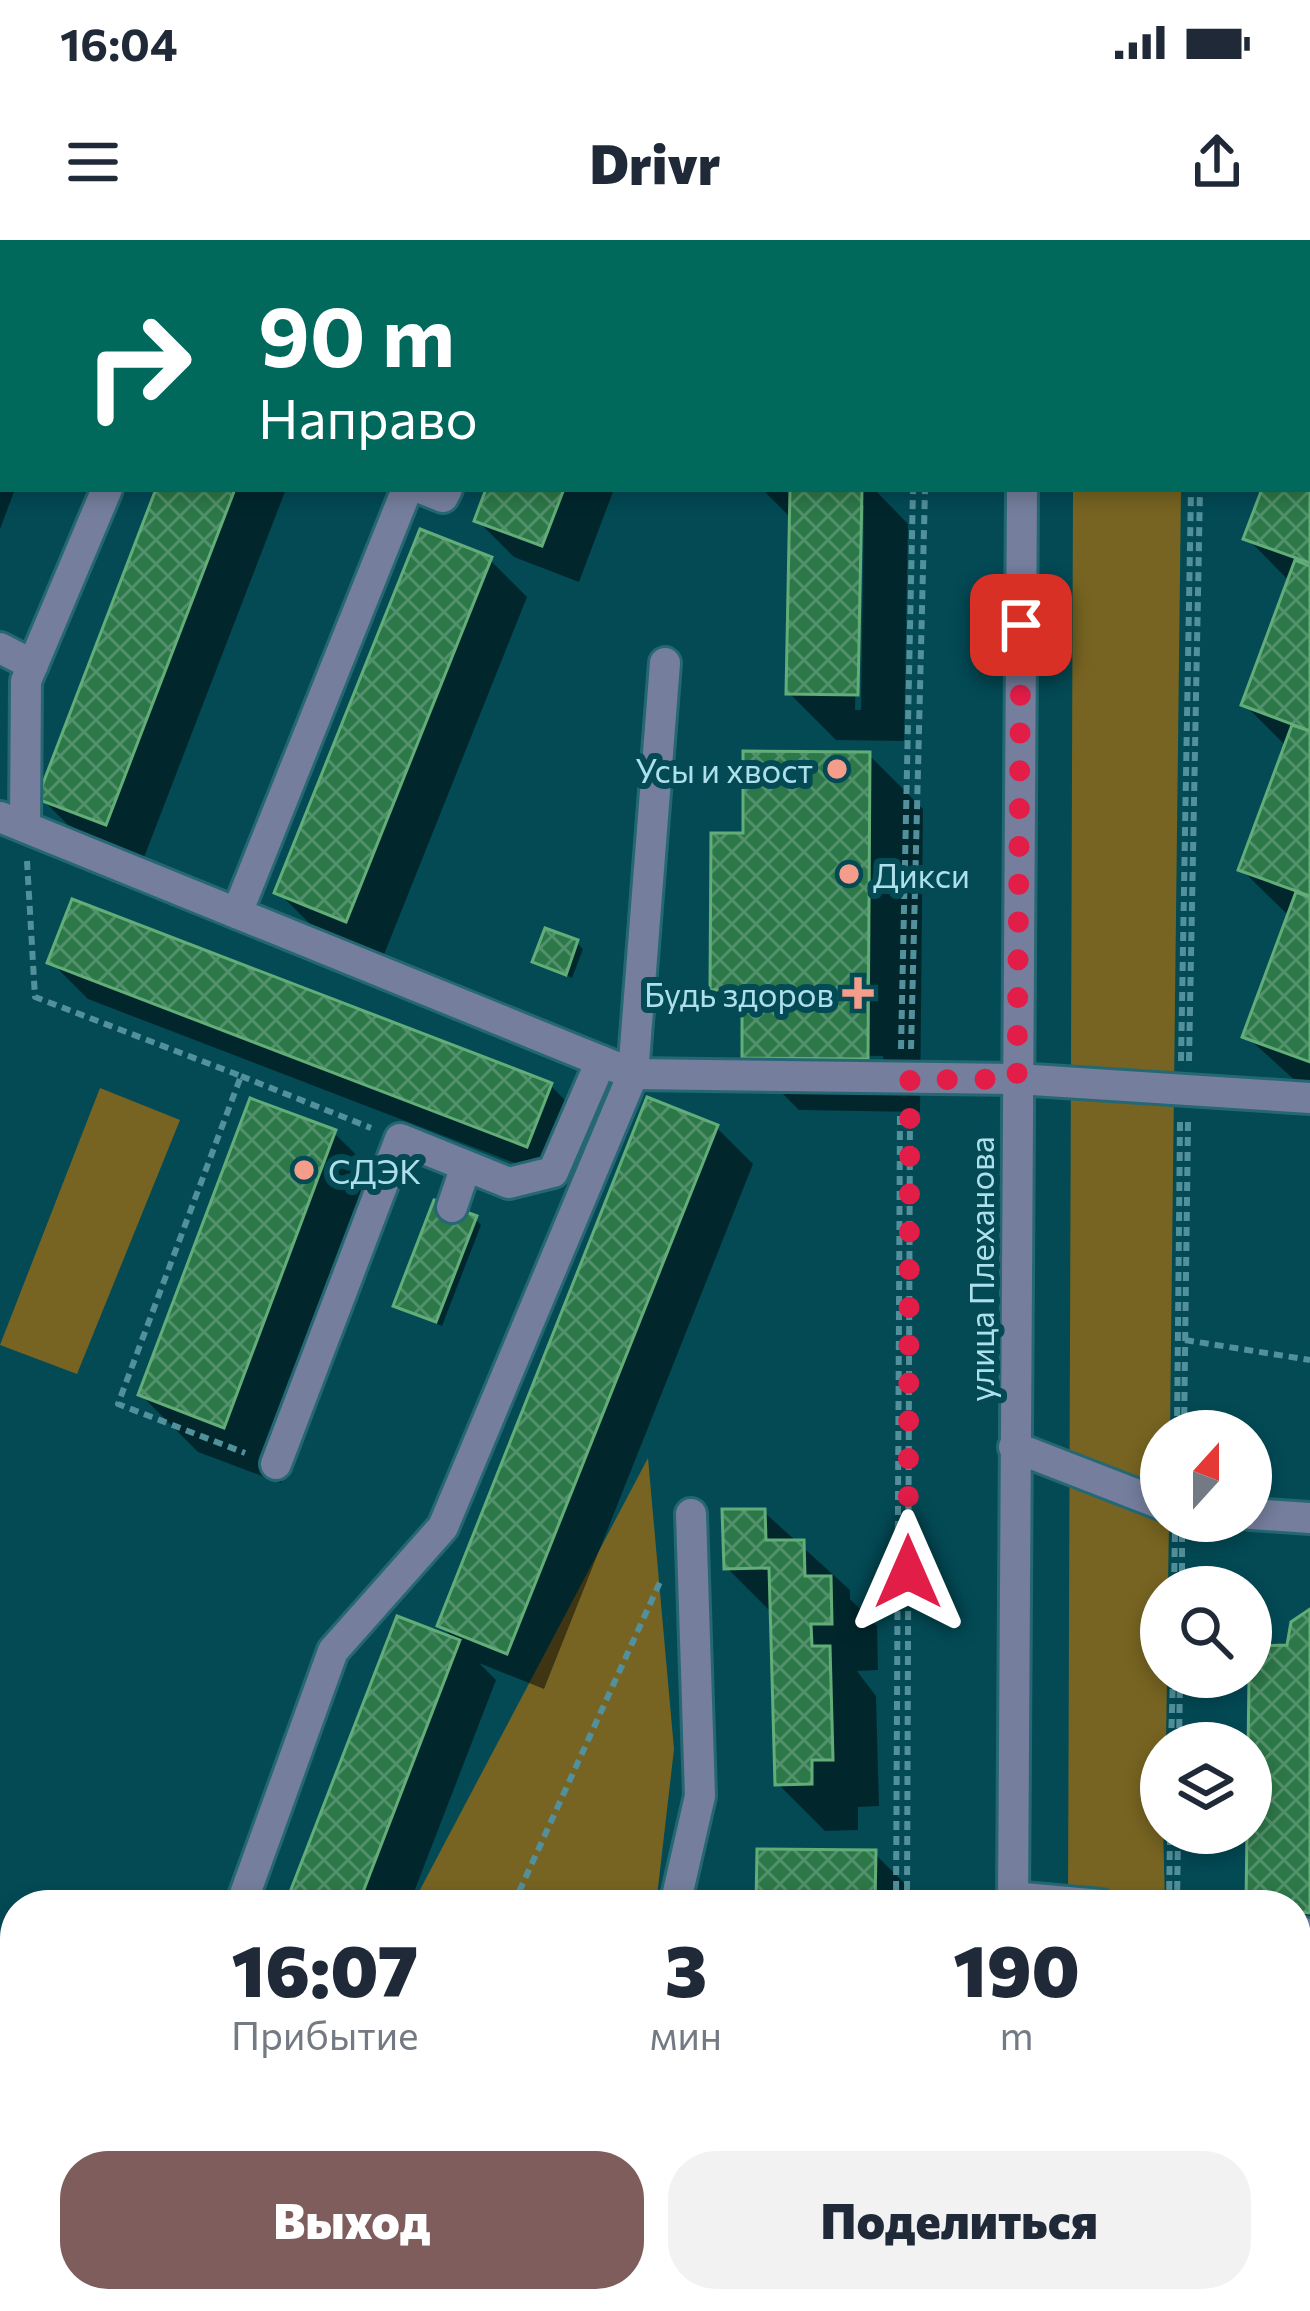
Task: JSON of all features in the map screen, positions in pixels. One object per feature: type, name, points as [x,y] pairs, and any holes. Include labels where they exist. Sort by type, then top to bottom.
[{"type":"street","points":[[106,492],[26,681],[13,822],[633,1074],[1017,1079],[1310,1098]]},
{"type":"street","points":[[237,913],[406,492]]},
{"type":"street","name":"улица Плеханова","points":[[1013,1890],[1022,492]]},
{"type":"street","points":[[0,648],[33,665]]},
{"type":"street","points":[[247,1890],[333,1651],[443,1527],[633,1074],[664,663]]},
{"type":"street","points":[[276,1464],[400,1139],[509,1183],[553,1172],[601,1061]]},
{"type":"street","points":[[452,1207],[466,1166]]},
{"type":"street","points":[[1014,1448],[1140,1496]]},
{"type":"street","points":[[678,1890],[700,1796],[691,1514]]},
{"type":"street","points":[[1272,1515],[1310,1518]]},
{"type":"path","points":[[896,1890],[913,492]]},
{"type":"path","points":[[907,1890],[905,1080],[925,492]]},
{"type":"path","points":[[1180,1410],[1191,492]]},
{"type":"path","points":[[1181,1410],[1184,1092],[1200,492]]},
{"type":"path","points":[[13,822],[35,997],[376,1130]]},
{"type":"path","points":[[241,1076],[118,1404],[276,1464]]},
{"type":"path","points":[[1185,1340],[1310,1360]]},
{"type":"path","points":[[520,1890],[662,1579]]},
{"type":"path","points":[[1173,1890],[1174,1854]]},
{"type":"shaded area","points":[[1073,492],[1181,492],[1170,1410],[1140,1410],[1140,1542],[1169,1542],[1168,1566],[1140,1566],[1140,1698],[1167,1698],[1166,1722],[1140,1722],[1140,1854],[1164,1854],[1165,1890],[1068,1890]]},
{"type":"shaded area","points":[[100,1088],[180,1120],[77,1374],[0,1345]]},
{"type":"shaded area","points":[[648,1458],[674,1749],[658,1890],[420,1890]]},
{"type":"building","points":[[155,492],[234,492],[106,825],[37,799]]},
{"type":"building","points":[[485,492],[563,492],[542,546],[474,521]]},
{"type":"building","points":[[790,492],[862,492],[858,695],[786,694]]},
{"type":"building","points":[[1261,492],[1310,492],[1310,563],[1243,539]]},
{"type":"building","points":[[420,529],[492,557],[346,922],[274,893]]},
{"type":"building","points":[[1295,560],[1310,566],[1310,731],[1241,705]]},
{"type":"building","points":[[1292,725],[1310,731],[1310,896],[1238,870]]},
{"type":"building","points":[[743,751],[870,752],[868,1059],[742,1058],[742,990],[710,990],[711,833],[743,833]]},
{"type":"building","points":[[1296,892],[1310,897],[1310,1062],[1242,1037]]},
{"type":"building","points":[[72,899],[552,1083],[527,1147],[47,963]]},
{"type":"building","points":[[545,928],[578,940],[566,975],[532,962]]},
{"type":"building","points":[[647,1097],[718,1125],[507,1654],[437,1626]]},
{"type":"building","points":[[250,1098],[336,1130],[224,1428],[138,1395]]},
{"type":"building","points":[[434,1200],[477,1216],[436,1322],[393,1306]]},
{"type":"building","points":[[722,1509],[765,1509],[766,1540],[804,1540],[805,1576],[831,1576],[832,1624],[811,1624],[812,1646],[830,1646],[833,1760],[812,1760],[812,1784],[775,1785],[769,1568],[724,1569]]},
{"type":"building","points":[[1310,1609],[1310,1890],[1246,1890],[1247,1854],[1272,1854],[1272,1722],[1248,1722],[1249,1698],[1272,1698],[1272,1645],[1287,1645],[1291,1622]]},
{"type":"building","points":[[397,1616],[460,1640],[364,1890],[291,1890]]},
{"type":"building","points":[[757,1849],[876,1850],[875,1890],[756,1890]]},
{"type":"place","name":"Усы и хвост","points":[[837,769]]},
{"type":"place","name":"Дикси","points":[[849,874]]},
{"type":"place","name":"Будь здоров","points":[[858,993]]},
{"type":"place","name":"СДЭК","points":[[304,1170]]},
{"type":"route","points":[[908,1572],[910,1080],[1017,1079],[1021,625]]}]
